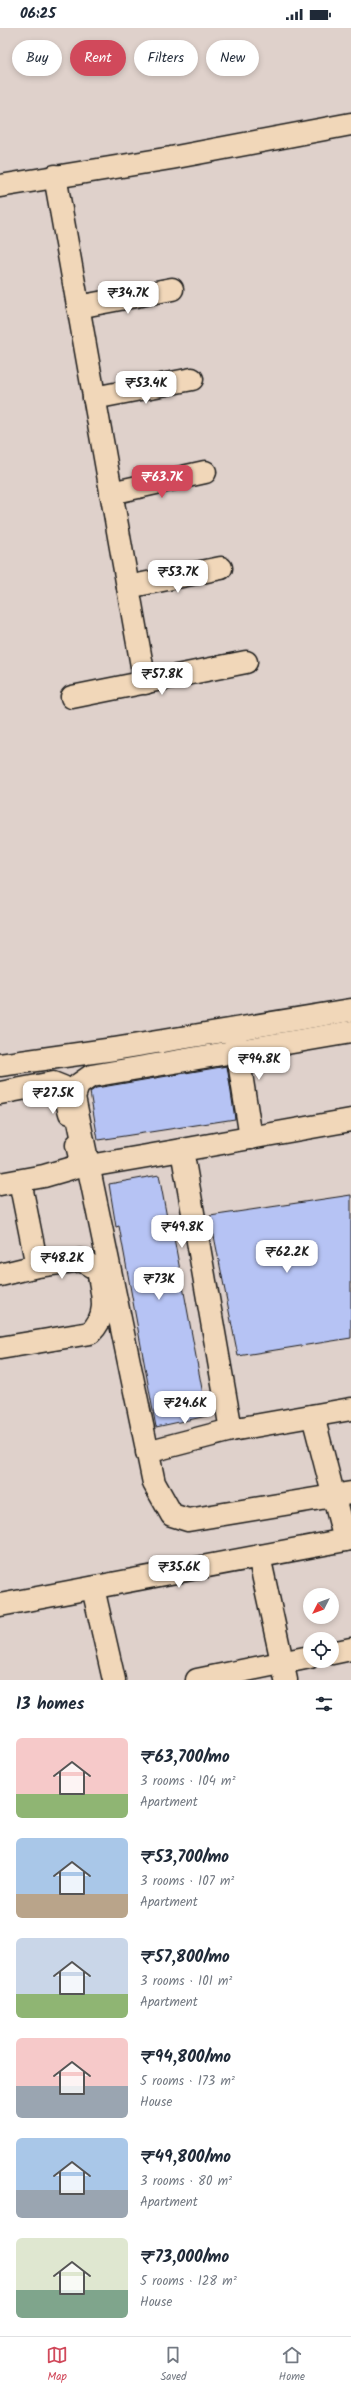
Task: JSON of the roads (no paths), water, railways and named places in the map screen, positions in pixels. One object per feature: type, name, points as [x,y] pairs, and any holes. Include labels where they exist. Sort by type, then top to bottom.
[{"type":"street","points":[[0,186],[351,124]]},
{"type":"street","points":[[55,176],[145,683]]},
{"type":"street","points":[[78,307],[172,289]]},
{"type":"street","points":[[94,398],[192,379]]},
{"type":"street","points":[[111,493],[205,472]]},
{"type":"street","points":[[128,587],[222,568]]},
{"type":"street","points":[[72,697],[246,662]]},
{"type":"street","points":[[0,1065],[234,1030],[351,1010]]},
{"type":"street","points":[[234,1030],[251,1138]]},
{"type":"street","points":[[342,1495],[188,1520],[172,1515],[160,1497],[154,1483],[74,1097],[78,1085],[91,1076],[351,1032]]},
{"type":"street","points":[[0,1093],[53,1083],[63,1087],[82,1165],[10,1183],[38,1266]]},
{"type":"street","points":[[89,1166],[351,1120]]},
{"type":"street","points":[[182,1150],[231,1430]]},
{"type":"street","points":[[0,1275],[38,1266],[81,1260],[98,1270],[104,1311],[97,1326],[90,1333],[0,1348]]},
{"type":"street","points":[[147,1452],[231,1430],[351,1409]]},
{"type":"street","points":[[0,1605],[348,1540],[342,1495],[313,1416]]},
{"type":"street","points":[[259,1556],[284,1672]]},
{"type":"street","points":[[93,1588],[114,1680]]},
{"type":"street","points":[[339,1652],[351,1649]]},
{"type":"street","points":[[197,1680],[284,1672],[303,1661]]}]
